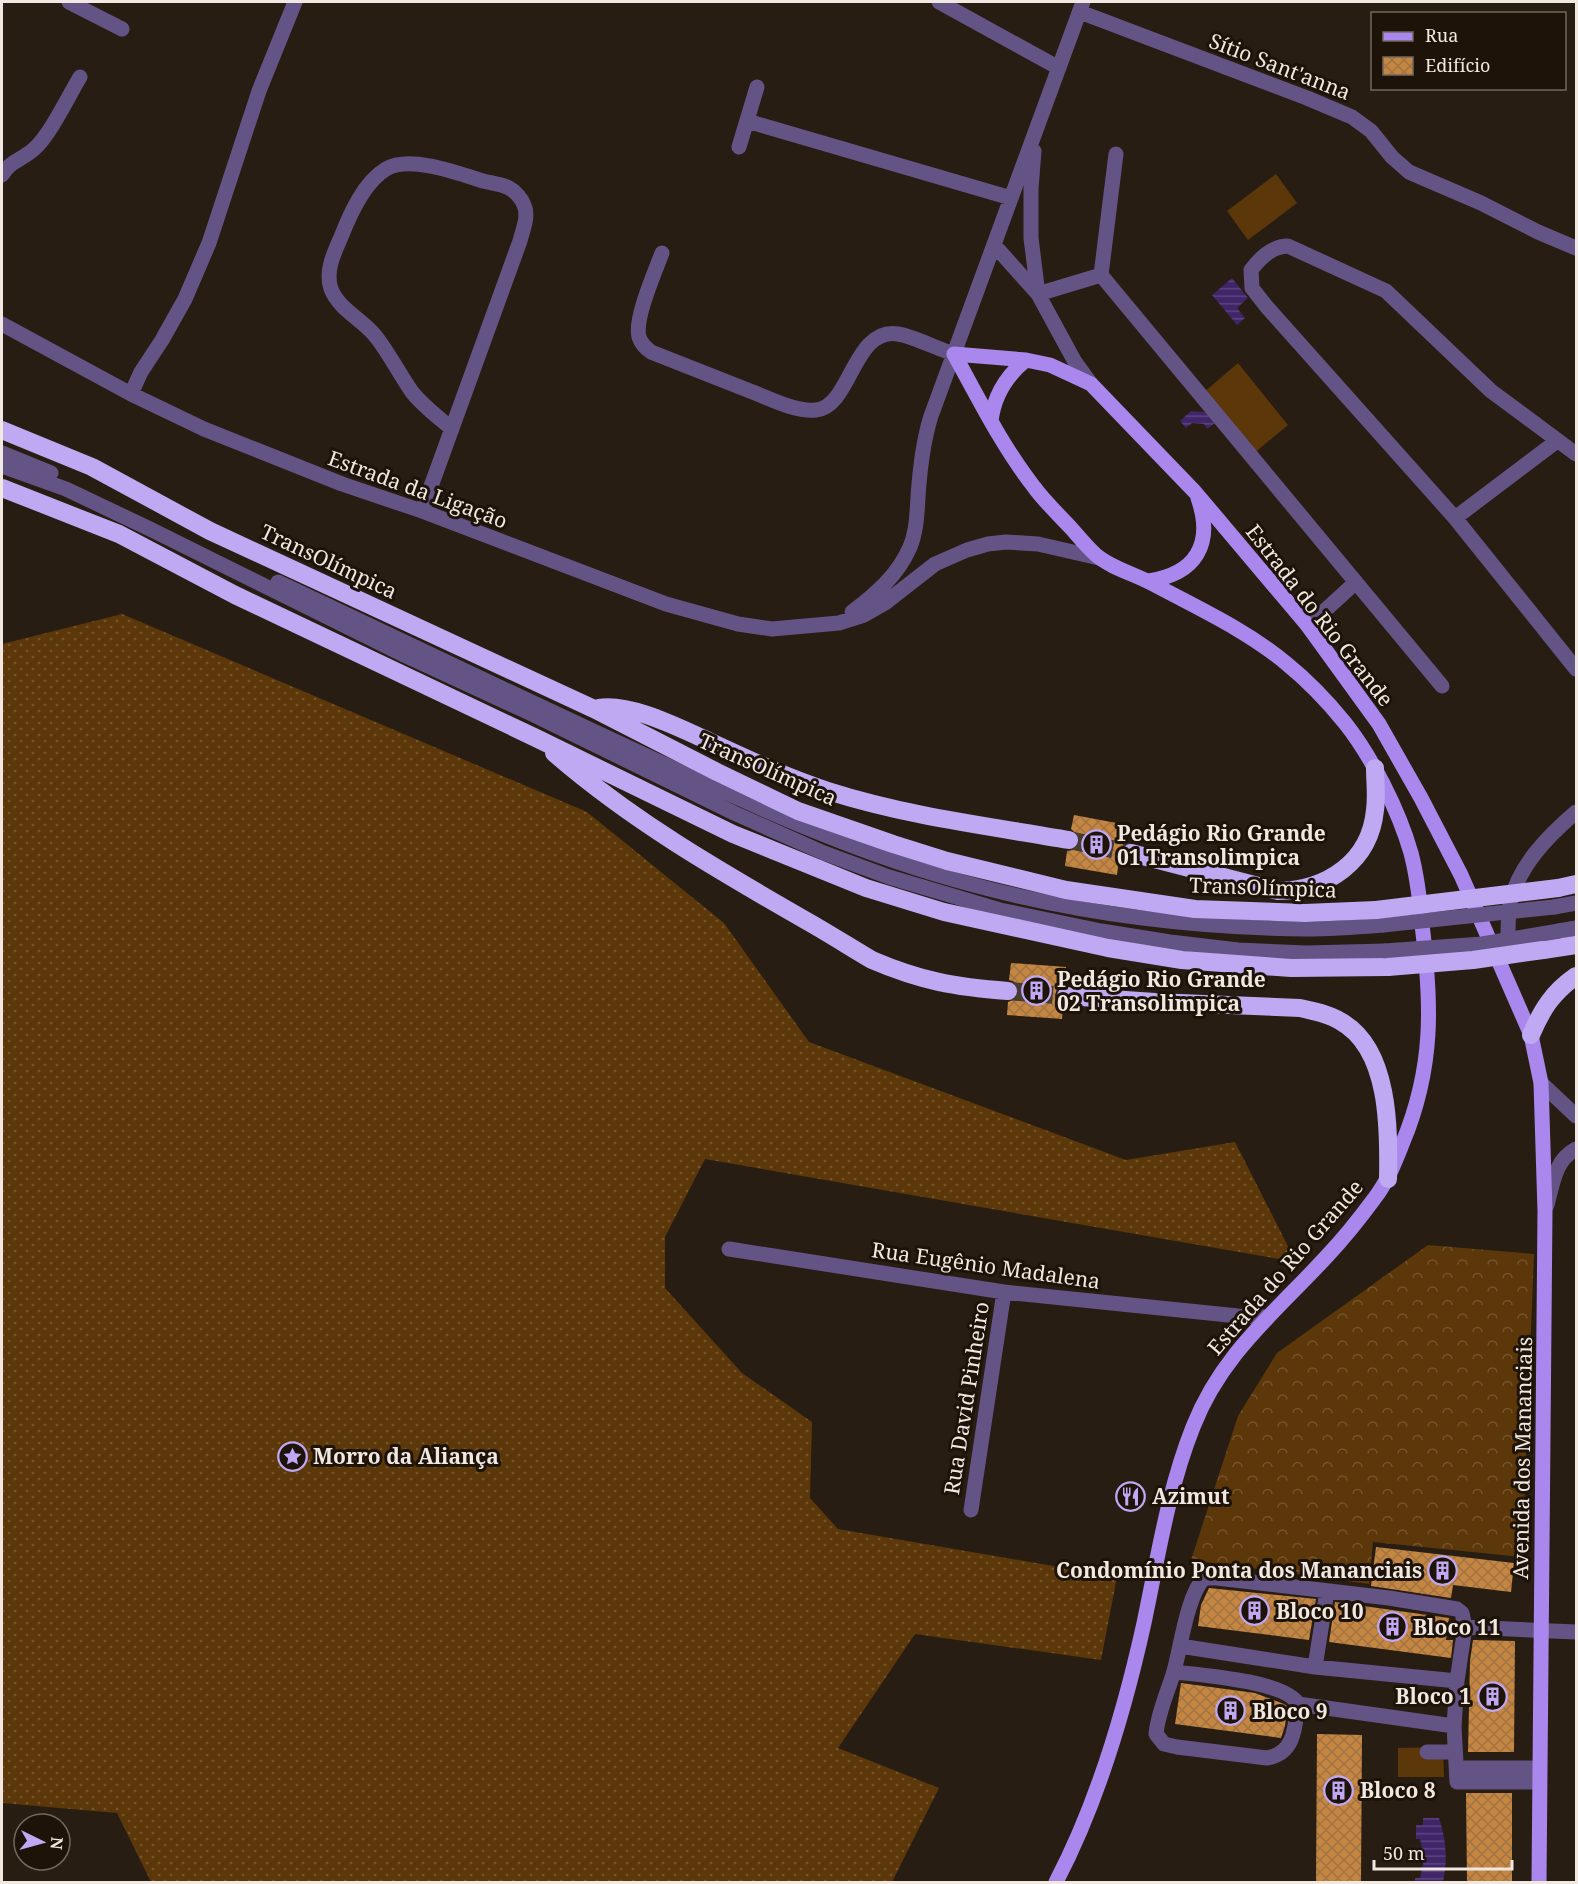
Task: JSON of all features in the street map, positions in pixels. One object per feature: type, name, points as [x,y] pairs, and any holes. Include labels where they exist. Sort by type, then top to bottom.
[{"type":"highway","name":"TransOlímpica","points":[[2,430],[92,467],[210,531],[594,709],[798,811],[947,861],[1066,890],[1195,909],[1380,918],[1576,884]]},
{"type":"highway","points":[[2,488],[118,534],[235,595],[733,834],[866,888],[944,912],[1098,946],[1182,960],[1291,968],[1387,959],[1473,960],[1576,945]]},
{"type":"highway","points":[[594,709],[607,707],[622,709],[676,726],[763,766],[827,791],[923,815],[1069,840]]},
{"type":"highway","points":[[536,738],[580,776],[636,819],[872,960],[901,973],[936,983],[955,987],[1008,991]]},
{"type":"highway","points":[[1131,853],[1278,891],[1297,890],[1323,883],[1355,859],[1369,834],[1376,810],[1375,768]]},
{"type":"highway","points":[[1531,1035],[1541,1012],[1555,995],[1576,976]]},
{"type":"highway","points":[[1066,996],[1300,1008],[1321,1012],[1342,1021],[1357,1035],[1371,1056],[1384,1091],[1389,1133],[1388,1179]]},
{"type":"main road","name":"Estrada do Rio Grande","points":[[954,354],[1026,360],[1050,365],[1091,384],[1195,492],[1308,626],[1379,724],[1461,875],[1531,1035]]},
{"type":"main road","name":"Estrada do Rio Grande","points":[[954,354],[991,422],[1034,487],[1099,558],[1148,581],[1246,636],[1285,662],[1346,724],[1375,768],[1411,853],[1423,929],[1430,1013],[1427,1057],[1421,1087],[1410,1126],[1388,1179],[1330,1253],[1266,1317],[1233,1356],[1213,1385],[1194,1426],[1178,1472],[1156,1558],[1133,1667],[1102,1774],[1070,1856],[1056,1882]]},
{"type":"main road","points":[[991,422],[995,401],[1001,388],[1016,368],[1026,360]]},
{"type":"main road","points":[[1148,581],[1181,572],[1198,551],[1203,540],[1204,526],[1202,510],[1195,492]]},
{"type":"main road","name":"Avenida dos Mananciais","points":[[1531,1035],[1541,1083],[1545,1211],[1539,1882]]},
{"type":"street","points":[[69,2],[122,28]]},
{"type":"street","points":[[130,394],[185,299],[209,243],[259,91],[295,2]]},
{"type":"street","points":[[939,2],[1059,68]]},
{"type":"street","name":"Estrada do Rio Grande","points":[[954,354],[1082,7]]},
{"type":"street","name":"Sítio Sant'anna","points":[[1082,7],[1352,117],[1371,131],[1392,157],[1409,172],[1576,248]]},
{"type":"street","points":[[2,175],[10,163],[34,149],[46,135],[80,77]]},
{"type":"street","points":[[739,147],[757,87]]},
{"type":"street","points":[[747,121],[1011,198]]},
{"type":"street","name":"Estrada do Rio Grande","points":[[1036,130],[1031,189],[1031,238],[1038,294],[1060,336],[1091,384]]},
{"type":"street","points":[[1116,154],[1101,276],[1442,686]]},
{"type":"street","points":[[422,512],[520,241],[526,219],[525,206],[509,188],[443,169],[411,164],[396,165],[385,170],[366,189],[332,258],[329,282],[332,292],[346,311],[375,335],[412,392],[429,411],[452,429]]},
{"type":"street","points":[[995,246],[1038,294],[1101,276]]},
{"type":"street","points":[[1576,454],[1491,391],[1386,291],[1288,246],[1266,253],[1251,270],[1252,288],[1455,518],[1576,669]]},
{"type":"street","points":[[662,253],[639,323],[639,337],[645,347],[651,352],[785,404],[817,410],[826,406],[835,399],[871,341],[885,334],[899,334],[954,354],[925,437],[915,528],[910,547],[899,567],[885,585],[839,623]]},
{"type":"street","name":"Estrada da Ligação","points":[[2,324],[130,394],[204,429],[342,484],[666,604],[738,624],[772,629],[839,623],[864,615],[885,603],[935,564],[967,550],[988,544],[1006,542],[1038,544],[1099,558]]},
{"type":"street","points":[[1455,518],[1557,441]]},
{"type":"street","name":"TransOlímpica","points":[[2,453],[31,464],[807,830],[894,861],[975,886],[1080,908],[1187,923],[1307,929],[1380,918],[1554,907],[1576,903]]},
{"type":"street","points":[[2,466],[66,489],[734,813],[824,853],[889,877],[1000,910],[1101,931],[1170,942],[1261,951],[1387,959],[1576,928]]},
{"type":"street","points":[[1308,626],[1356,582]]},
{"type":"street","points":[[1505,974],[1510,905],[1520,879],[1531,858],[1556,829],[1576,812]]},
{"type":"street","points":[[1541,1083],[1576,1116]]},
{"type":"street","points":[[1545,1211],[1558,1167],[1565,1155],[1576,1149]]},
{"type":"street","name":"Rua Eugênio Madalena","points":[[729,1249],[1004,1292],[1266,1317]]},
{"type":"street","name":"Rua David Pinheiro","points":[[971,1510],[1004,1292]]},
{"type":"street","points":[[1238,1316],[1248,1337]]},
{"type":"street","points":[[1174,1672],[1279,1689],[1293,1696],[1298,1704],[1295,1729],[1285,1751],[1277,1756],[1267,1758],[1177,1747],[1164,1744],[1156,1734],[1157,1720],[1174,1672],[1193,1596],[1204,1578],[1450,1607],[1462,1613],[1465,1627],[1454,1726],[1457,1767]]},
{"type":"street","points":[[1316,1666],[1327,1591]]},
{"type":"street","points":[[1465,1627],[1576,1632]]},
{"type":"street","points":[[1179,1646],[1316,1666],[1458,1681]]},
{"type":"street","points":[[1298,1704],[1454,1726]]},
{"type":"street","points":[[1427,1752],[1457,1767],[1539,1775]]},
{"type":"green space","points":[[1276,174],[1297,203],[1248,240],[1227,211]]},
{"type":"green space","points":[[1238,363],[1288,425],[1253,454],[1203,393]]},
{"type":"green space","points":[[122,614],[587,812],[724,923],[809,1042],[1126,1160],[1235,1142],[1296,1262],[705,1159],[665,1237],[665,1288],[742,1373],[812,1422],[810,1498],[838,1529],[1117,1577],[1101,1660],[915,1634],[838,1748],[939,1788],[892,1882],[151,1882],[117,1813],[2,1803],[2,644]]},
{"type":"green space","points":[[1428,1245],[1534,1254],[1522,1557],[1373,1542],[1369,1584],[1191,1560],[1238,1416],[1277,1353]]},
{"type":"green space","points":[[1443,1747],[1444,1777],[1398,1777],[1398,1748]]},
{"type":"shaded area","points":[[1232,278],[1248,298],[1237,308],[1245,318],[1237,325],[1212,295]]},
{"type":"shaded area","points":[[1191,411],[1205,412],[1215,423],[1207,429],[1204,424],[1192,423],[1186,428],[1180,421]]},
{"type":"shaded area","points":[[1423,1818],[1439,1818],[1446,1850],[1443,1882],[1415,1882],[1415,1878],[1420,1878],[1424,1859],[1420,1839],[1416,1839],[1416,1825],[1423,1825]]},
{"type":"building","name":"Pedágio Rio Grande 01 Transolimpica","points":[[1074,815],[1127,825],[1117,875],[1065,866],[1067,851],[1073,850],[1080,842],[1079,836],[1071,829]]},
{"type":"building","name":"Pedágio Rio Grande 02 Transolimpica","points":[[1011,963],[1066,967],[1065,985],[1057,989],[1055,995],[1056,1001],[1063,1006],[1062,1019],[1007,1015],[1008,1002],[1017,998],[1019,991],[1015,982],[1009,980]]},
{"type":"building","name":"Condomínio Ponta dos Mananciais","points":[[1376,1547],[1514,1563],[1511,1592],[1453,1585],[1451,1598],[1371,1586]]},
{"type":"building","name":"Bloco 10","points":[[1209,1588],[1316,1599],[1309,1640],[1198,1626],[1201,1605]]},
{"type":"building","name":"Bloco 11","points":[[1335,1602],[1449,1618],[1446,1640],[1453,1640],[1451,1658],[1329,1642]]},
{"type":"building","name":"Bloco 1","points":[[1473,1640],[1515,1641],[1514,1752],[1468,1752],[1470,1661]]},
{"type":"building","name":"Bloco 9","points":[[1181,1683],[1255,1693],[1284,1704],[1287,1706],[1281,1738],[1175,1724]]},
{"type":"building","name":"Bloco 8","points":[[1317,1734],[1362,1735],[1361,1882],[1316,1882]]},
{"type":"building","points":[[1466,1793],[1512,1793],[1512,1882],[1467,1882]]},
{"type":"tunnel","points":[[1069,840],[1131,853]]},
{"type":"tunnel","points":[[1008,991],[1066,996]]},
{"type":"place","name":"Pedágio Rio Grande 01 Transolimpica","points":[[1096,845]]},
{"type":"place","name":"Pedágio Rio Grande 02 Transolimpica","points":[[1036,991]]},
{"type":"place","name":"Morro da Aliança","points":[[292,1456]]},
{"type":"place","name":"Azimut","points":[[1131,1496]]},
{"type":"place","name":"Condomínio Ponta dos Mananciais","points":[[1443,1570]]},
{"type":"place","name":"Bloco 10","points":[[1255,1611]]},
{"type":"place","name":"Bloco 11","points":[[1392,1627]]},
{"type":"place","name":"Bloco 1","points":[[1492,1696]]},
{"type":"place","name":"Bloco 9","points":[[1231,1711]]},
{"type":"place","name":"Bloco 8","points":[[1339,1790]]}]
